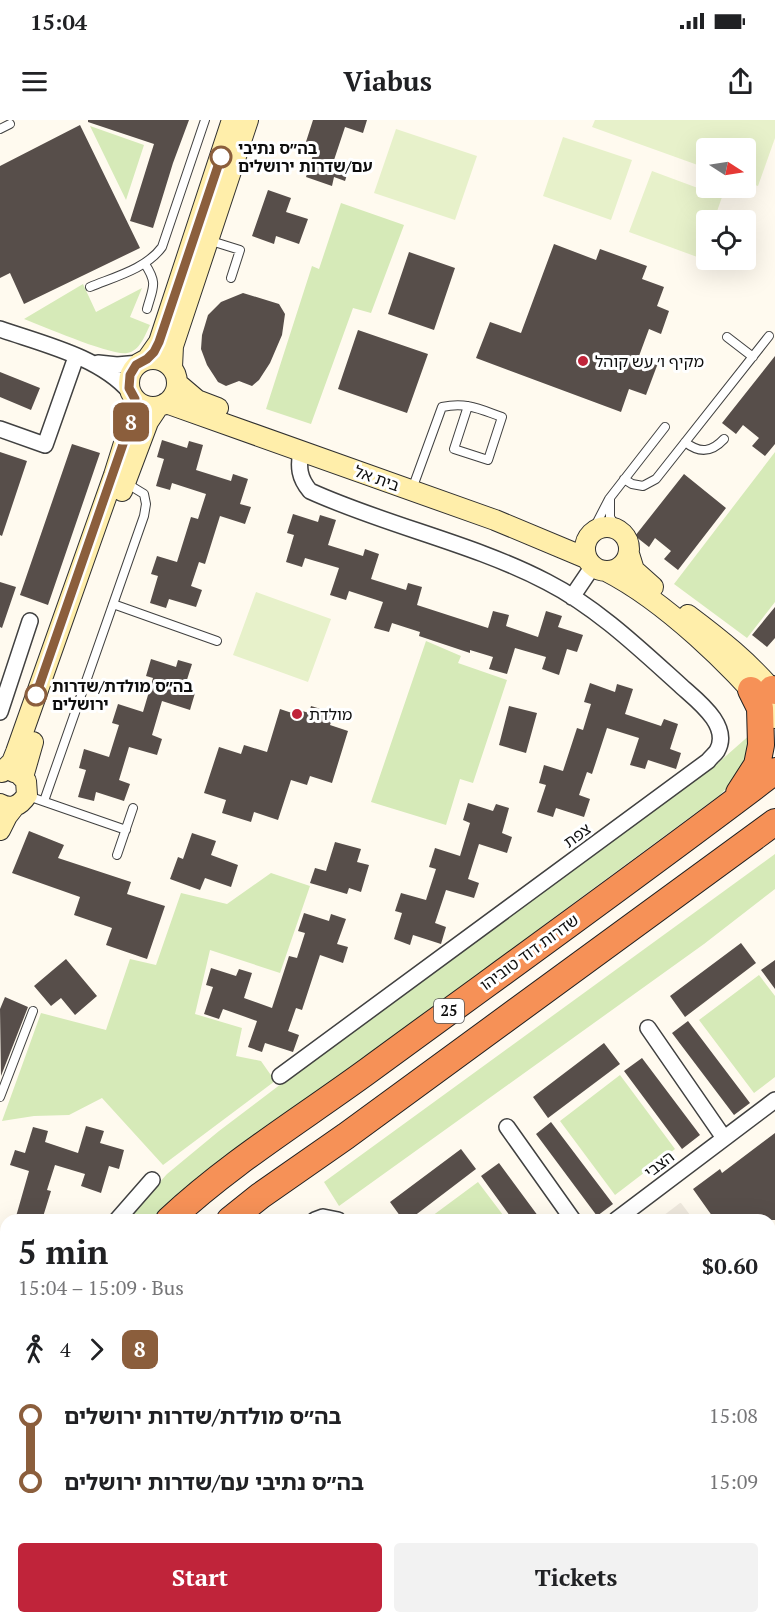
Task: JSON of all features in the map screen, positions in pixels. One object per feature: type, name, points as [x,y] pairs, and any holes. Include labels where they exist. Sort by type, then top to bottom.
[{"type":"highway","points":[[730,805],[757,765],[761,745],[760,708],[768,691]]},
{"type":"highway","name":"שדרות דוד טוביהו","points":[[175,1214],[190,1199],[236,1163],[322,1104],[775,771]]},
{"type":"highway","name":"25","points":[[238,1214],[775,822]]},
{"type":"street","points":[[1,773],[12,762],[23,733],[114,475],[130,424],[133,395],[130,375],[159,342],[232,120]]},
{"type":"street","points":[[0,830],[21,797],[29,753],[148,422],[174,394],[173,346],[248,120]]},
{"type":"street","points":[[0,329],[83,359],[110,372],[146,406],[162,405]]},
{"type":"street","points":[[83,359],[117,365],[160,360],[174,375]]},
{"type":"street","points":[[0,429],[45,445],[83,359]]},
{"type":"street","name":"בית אל","points":[[174,375],[189,394],[207,404],[498,511],[569,540],[593,554],[768,691]]},
{"type":"street","name":"בית אל","points":[[162,405],[301,451],[593,554]]},
{"type":"street","name":"צפת","points":[[280,1076],[708,761],[717,751],[719,743],[719,731],[714,719],[708,713],[648,656],[572,597],[549,582],[498,559],[310,491],[303,483],[299,472],[301,451]]},
{"type":"street","points":[[572,597],[604,527],[618,530]]},
{"type":"street","name":"בית אל","points":[[618,530],[627,540],[634,570],[753,667],[768,691],[775,718]]},
{"type":"street","points":[[593,554],[613,570],[622,566],[629,554]]},
{"type":"street","points":[[0,712],[30,621]]},
{"type":"street","points":[[1,773],[13,771],[21,797]]},
{"type":"street","points":[[648,1028],[724,1138]]},
{"type":"street","name":"הצבי","points":[[624,1214],[775,1100]]},
{"type":"street","points":[[507,1127],[569,1214]]},
{"type":"street","points":[[122,1214],[152,1180]]},
{"type":"lane","points":[[90,287],[145,264],[162,248],[205,120]]},
{"type":"lane","points":[[0,129],[10,124]]},
{"type":"lane","points":[[208,240],[240,250],[231,278]]},
{"type":"lane","points":[[145,264],[153,277],[154,286],[147,309]]},
{"type":"lane","points":[[624,479],[640,486],[650,484],[656,479],[769,336]]},
{"type":"lane","points":[[727,337],[753,357]]},
{"type":"lane","points":[[415,481],[442,407],[457,404],[468,406],[502,417],[488,460],[454,449],[468,406]]},
{"type":"lane","points":[[618,530],[610,514],[609,504],[612,495],[665,427]]},
{"type":"lane","points":[[685,442],[695,449],[704,451],[715,448],[724,440]]},
{"type":"lane","points":[[125,483],[144,495],[146,504],[144,516],[113,604],[21,797],[126,830]]},
{"type":"lane","points":[[593,554],[612,495]]},
{"type":"lane","points":[[113,604],[217,641]]},
{"type":"lane","points":[[117,855],[133,808]]},
{"type":"lane","points":[[0,1097],[33,1011]]},
{"type":"green space","points":[[595,120],[775,120],[775,138],[758,186],[756,185],[756,138],[696,138],[696,164],[592,127]]},
{"type":"green space","points":[[90,126],[144,145],[126,200]]},
{"type":"green space","points":[[396,129],[477,156],[455,220],[374,193]]},
{"type":"green space","points":[[563,137],[632,160],[611,220],[543,196]]},
{"type":"green space","points":[[652,171],[696,187],[696,198],[722,198],[717,210],[696,210],[696,257],[629,232]]},
{"type":"green space","points":[[341,203],[404,225],[371,313],[353,308],[311,424],[266,409],[312,266],[319,269]]},
{"type":"green space","points":[[83,284],[96,312],[142,288],[130,317],[150,325],[142,342],[132,352],[119,353],[107,350],[24,319]]},
{"type":"green space","points":[[775,452],[775,602],[747,638],[674,584]]},
{"type":"green space","points":[[256,592],[331,619],[308,682],[233,655]]},
{"type":"green space","points":[[426,641],[461,656],[458,663],[507,680],[473,783],[460,779],[446,825],[371,802]]},
{"type":"green space","points":[[752,733],[749,751],[742,767],[720,795],[556,916],[165,1214],[131,1214],[167,1174],[219,1131],[331,1046],[718,763]]},
{"type":"green space","points":[[775,854],[775,889],[704,944],[339,1206],[324,1182]]},
{"type":"green space","points":[[271,873],[310,886],[280,973],[210,950],[195,1014],[242,1028],[236,1056],[261,1061],[275,1081],[163,1165],[102,1098],[69,1115],[34,1116],[2,1121],[41,1013],[106,1030],[130,959],[156,965],[181,893],[227,904]]},
{"type":"green space","points":[[759,975],[775,996],[775,1077],[754,1093],[699,1020]]},
{"type":"green space","points":[[620,1075],[675,1149],[615,1195],[560,1121]]},
{"type":"green space","points":[[478,1182],[502,1214],[435,1214]]},
{"type":"shaded area","points":[[680,1203],[689,1214],[666,1214]]},
{"type":"building","points":[[88,120],[189,120],[153,228],[130,221],[154,144],[88,122]]},
{"type":"building","points":[[313,120],[367,120],[363,133],[345,127],[334,160],[350,165],[345,181],[334,177],[332,186],[306,177],[314,152],[304,148]]},
{"type":"building","points":[[80,125],[140,248],[24,304],[10,273],[0,278],[0,166]]},
{"type":"building","points":[[268,190],[291,198],[286,212],[308,219],[299,244],[276,236],[274,244],[252,236]]},
{"type":"building","points":[[554,244],[596,260],[600,249],[647,266],[642,279],[664,287],[657,306],[669,311],[661,334],[649,329],[639,356],[658,363],[646,395],[629,389],[621,412],[476,358],[490,322],[521,333]]},
{"type":"building","points":[[409,252],[455,268],[434,330],[388,314]]},
{"type":"building","points":[[243,293],[279,304],[285,314],[282,335],[270,363],[259,380],[252,386],[239,381],[226,386],[218,382],[207,365],[201,349],[202,335],[208,315],[221,302]]},
{"type":"building","points":[[358,330],[428,354],[407,413],[338,389]]},
{"type":"building","points":[[775,356],[775,444],[765,456],[752,446],[759,438],[743,425],[736,434],[722,423]]},
{"type":"building","points":[[0,372],[40,388],[31,410],[0,397]]},
{"type":"building","points":[[162,440],[187,448],[189,441],[203,445],[196,470],[231,481],[233,474],[248,479],[240,504],[251,507],[245,524],[220,516],[205,564],[199,562],[191,586],[202,590],[196,607],[169,599],[166,608],[150,603],[158,576],[151,574],[157,556],[177,562],[191,517],[198,519],[206,494],[172,483],[170,490],[156,486],[164,459],[157,457]]},
{"type":"building","points":[[72,444],[100,453],[48,605],[20,595]]},
{"type":"building","points":[[0,452],[27,461],[2,536],[0,535]]},
{"type":"building","points":[[684,474],[726,508],[678,570],[664,559],[671,551],[655,538],[649,547],[635,536]]},
{"type":"building","points":[[293,514],[318,522],[320,515],[336,520],[328,545],[363,556],[365,549],[379,554],[371,579],[406,590],[408,583],[422,587],[417,605],[488,628],[493,611],[509,615],[506,626],[538,637],[546,611],[562,616],[558,627],[583,635],[577,652],[567,649],[559,675],[542,669],[546,657],[515,648],[507,674],[489,669],[493,657],[470,650],[470,653],[419,636],[420,632],[392,623],[389,632],[374,628],[383,602],[349,591],[346,600],[330,595],[339,568],[305,558],[302,567],[286,562],[294,535],[287,533]]},
{"type":"building","points":[[0,582],[16,587],[2,628],[0,627]]},
{"type":"building","points":[[775,607],[775,638],[767,647],[752,635]]},
{"type":"building","points":[[151,659],[176,667],[178,660],[192,664],[184,689],[195,693],[190,710],[162,701],[152,735],[162,739],[157,755],[129,747],[119,780],[130,784],[124,801],[96,792],[94,801],[78,797],[86,770],[79,768],[84,749],[109,757],[119,725],[112,723],[118,704],[143,712],[153,678],[146,676]]},
{"type":"building","points":[[590,683],[615,692],[617,684],[633,689],[625,714],[661,726],[664,719],[678,724],[670,749],[681,753],[676,769],[648,760],[645,769],[630,765],[639,738],[607,728],[592,774],[587,772],[579,795],[590,799],[584,817],[556,808],[553,817],[537,812],[546,785],[539,783],[544,765],[563,771],[577,728],[583,730],[591,704],[584,702]]},
{"type":"building","points":[[311,706],[334,713],[330,725],[348,731],[332,783],[310,776],[307,785],[291,780],[278,820],[254,812],[251,822],[222,813],[226,800],[204,793],[219,747],[241,754],[244,745],[267,752],[280,709],[298,715],[299,710],[309,713]]},
{"type":"building","points":[[509,706],[537,713],[526,753],[499,745]]},
{"type":"building","points":[[468,803],[493,811],[496,804],[509,808],[502,833],[512,837],[507,853],[479,844],[468,879],[479,883],[474,898],[446,890],[435,923],[446,927],[441,944],[413,935],[410,945],[394,939],[402,913],[395,911],[401,893],[426,900],[436,869],[429,867],[435,848],[460,856],[470,823],[463,820]]},
{"type":"building","points":[[29,831],[64,845],[58,858],[131,882],[127,894],[165,906],[147,959],[106,945],[112,928],[74,915],[80,897],[12,873]]},
{"type":"building","points":[[192,833],[216,841],[211,855],[238,865],[231,887],[205,878],[200,890],[170,879],[178,857],[183,859]]},
{"type":"building","points":[[335,842],[361,849],[357,862],[369,865],[361,892],[349,888],[347,894],[310,883],[315,868],[326,871]]},
{"type":"building","points":[[304,913],[329,921],[331,914],[346,919],[337,944],[348,947],[343,963],[320,955],[302,1010],[296,1008],[288,1031],[299,1035],[293,1052],[265,1043],[262,1052],[248,1047],[257,1021],[223,1009],[219,1019],[204,1014],[213,987],[206,985],[211,968],[236,976],[239,969],[252,973],[244,998],[272,1008],[289,956],[297,958],[305,933],[298,931]]},
{"type":"building","points":[[741,943],[756,963],[685,1017],[670,996]]},
{"type":"building","points":[[66,959],[97,996],[75,1015],[61,998],[51,1006],[34,986]]},
{"type":"building","points":[[775,960],[775,989],[761,970]]},
{"type":"building","points":[[5,997],[28,1007],[1,1076],[0,1009]]},
{"type":"building","points":[[688,1021],[750,1103],[734,1115],[672,1033]]},
{"type":"building","points":[[604,1043],[620,1064],[548,1118],[533,1097]]},
{"type":"building","points":[[642,1058],[700,1135],[682,1149],[624,1071]]},
{"type":"building","points":[[551,1122],[613,1204],[600,1214],[596,1214],[536,1134]]},
{"type":"building","points":[[86,1126],[104,1131],[100,1143],[124,1150],[119,1169],[109,1166],[101,1193],[81,1186],[85,1174],[55,1165],[47,1190],[51,1191],[44,1214],[17,1214],[29,1171],[10,1165],[15,1150],[25,1153],[33,1127],[48,1131],[45,1142],[78,1153]]},
{"type":"building","points":[[775,1133],[775,1214],[711,1214],[693,1189],[720,1169],[722,1173]]},
{"type":"building","points":[[461,1149],[476,1169],[417,1214],[399,1214],[390,1202]]},
{"type":"building","points":[[499,1163],[537,1214],[509,1214],[481,1176]]},
{"type":"bus line","name":"8","points":[[36,695],[130,424],[135,399],[129,388],[131,372],[136,365],[154,352],[159,342],[221,157]]},
{"type":"place","name":"בה״ס נתיבי עם/שדרות ירושלים","points":[[221,157]]},
{"type":"place","name":"מקיף ו׳ עש קוהל","points":[[583,361]]},
{"type":"place","name":"בה״ס מולדת/שדרות ירושלים","points":[[36,695]]},
{"type":"place","name":"מולדת","points":[[297,714]]}]
